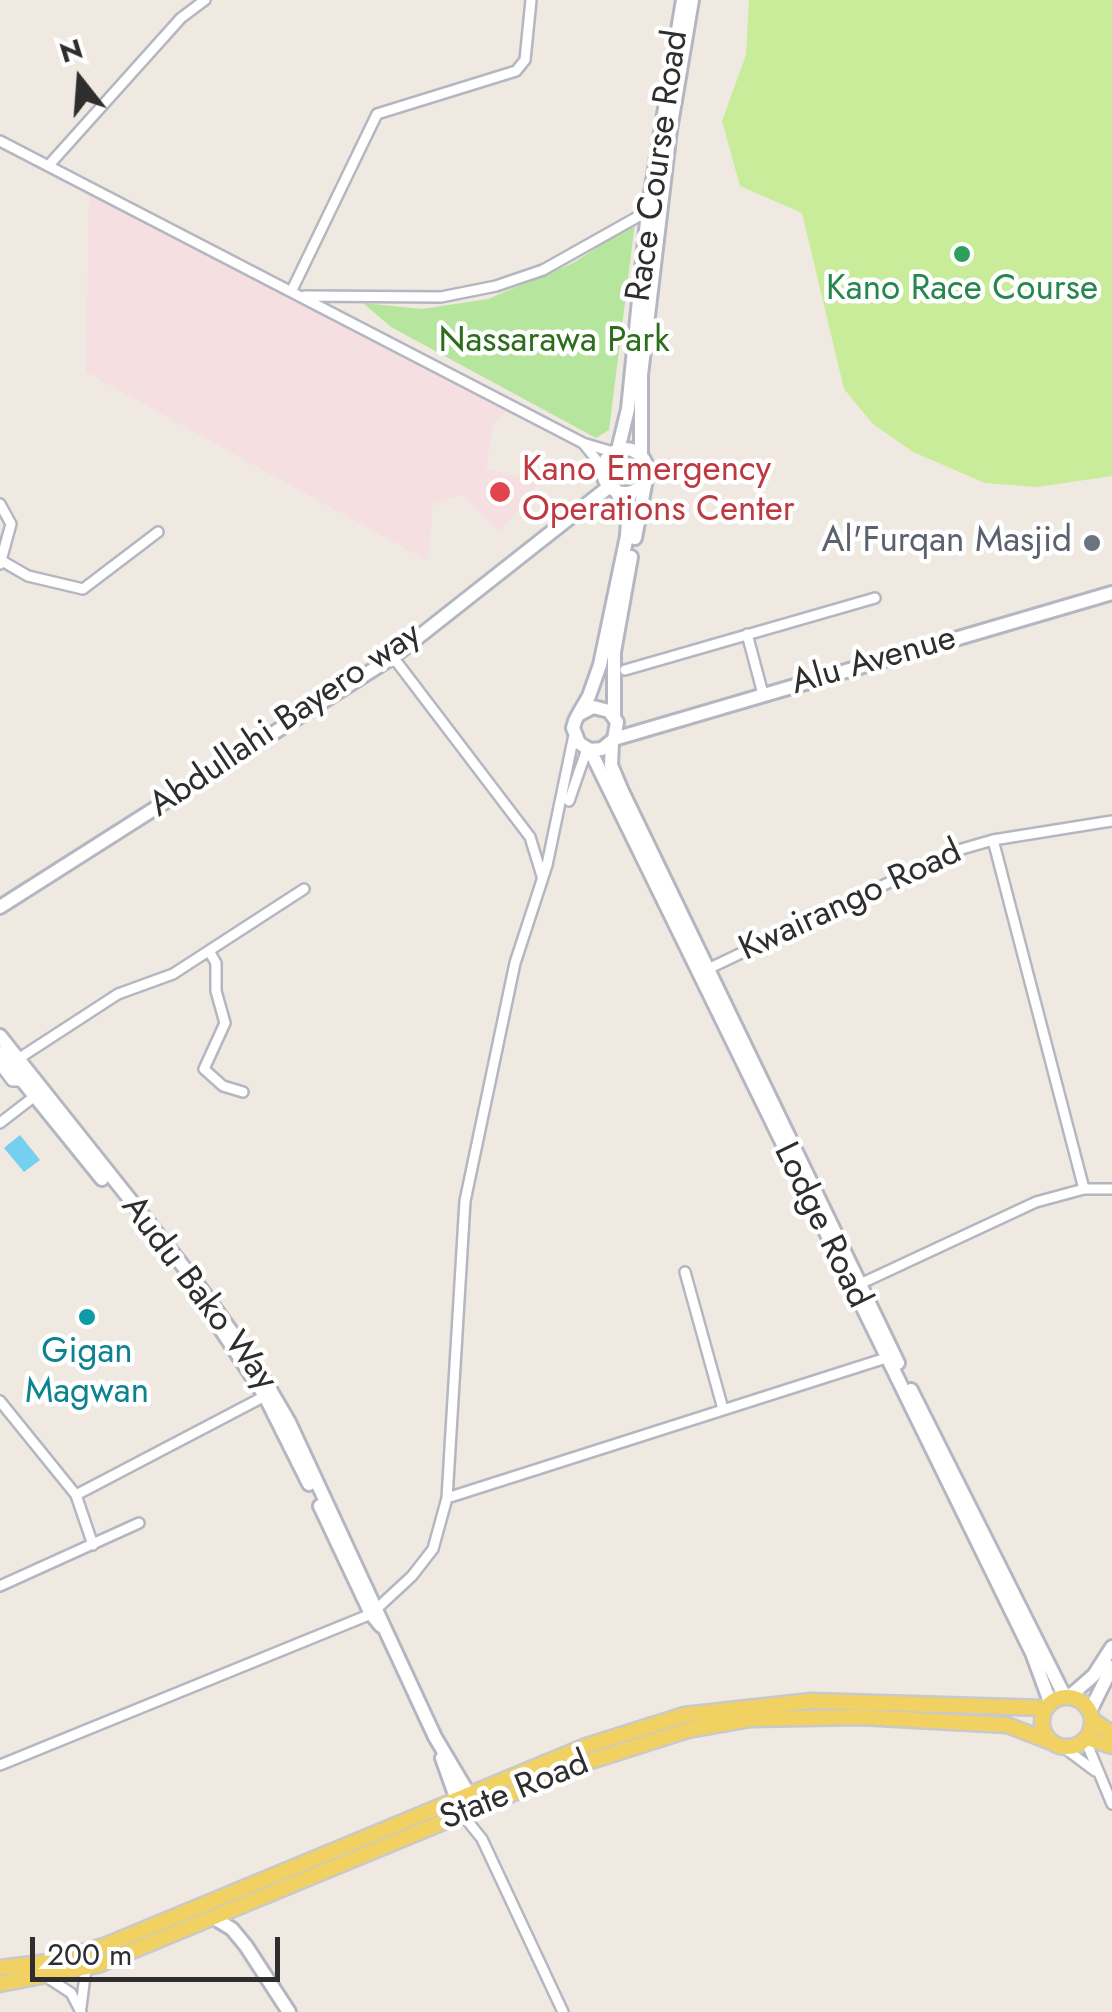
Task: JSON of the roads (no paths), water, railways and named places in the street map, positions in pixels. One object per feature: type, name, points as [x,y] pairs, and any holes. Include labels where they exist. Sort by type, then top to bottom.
[{"type":"main road","name":"State Road","points":[[0,1984],[86,1968],[240,1907],[610,1738],[721,1708],[811,1701],[1057,1701]]},
{"type":"main road","points":[[1112,1733],[1091,1716],[1057,1701],[1041,1722],[1057,1744],[1086,1739],[1112,1746]]},
{"type":"main road","name":"State Road","points":[[0,1968],[48,1962],[104,1946],[466,1804],[688,1730],[751,1719],[826,1716],[990,1723],[1024,1729],[1057,1744]]},
{"type":"main road","points":[[1086,1739],[1091,1716]]},
{"type":"street","points":[[49,165],[181,18],[205,0]]},
{"type":"street","points":[[292,290],[377,114],[516,71],[525,60],[531,0]]},
{"type":"street","name":"Race Course Road","points":[[615,451],[628,409],[648,211],[682,0]]},
{"type":"street","name":"Race Course Road","points":[[641,456],[640,375],[670,130],[692,0]]},
{"type":"street","points":[[0,141],[584,443],[641,456],[647,474],[614,652],[614,732]]},
{"type":"street","points":[[302,296],[440,296],[496,286],[543,270],[648,211]]},
{"type":"street","points":[[548,865],[578,715],[600,665],[627,536],[628,519],[603,468],[584,443]]},
{"type":"street","points":[[603,468],[615,451]]},
{"type":"street","points":[[613,488],[632,491],[647,474]]},
{"type":"street","name":"Abdullahi Bayero way","points":[[0,907],[393,657],[613,488]]},
{"type":"street","points":[[0,504],[11,524],[1,563],[28,576],[83,589],[158,532]]},
{"type":"street","name":"Alu Avenue","points":[[614,732],[638,734],[1112,593]]},
{"type":"street","points":[[625,670],[875,598]]},
{"type":"street","points":[[747,634],[762,694]]},
{"type":"street","points":[[393,657],[530,838],[543,880]]},
{"type":"street","points":[[578,715],[584,709],[602,707],[614,732]]},
{"type":"street","points":[[0,1764],[374,1611],[412,1576],[433,1549],[447,1498],[465,1200],[515,963],[589,749],[614,732]]},
{"type":"street","name":"Lodge Road","points":[[614,732],[611,764],[622,791],[710,968],[1057,1701]]},
{"type":"street","points":[[574,735],[589,749]]},
{"type":"street","name":"Lodge Road","points":[[589,749],[1057,1701]]},
{"type":"street","name":"Kwairango Road","points":[[710,968],[955,851],[992,840],[1112,821]]},
{"type":"street","points":[[992,840],[1084,1189]]},
{"type":"street","points":[[18,1059],[118,994],[161,980],[304,889]]},
{"type":"street","points":[[209,950],[216,964],[216,991],[225,1024],[204,1069],[223,1086],[243,1092]]},
{"type":"street","name":"Audu Bako Way","points":[[0,1036],[244,1346],[290,1422],[374,1611]]},
{"type":"street","name":"Audu Bako Way","points":[[0,1052],[192,1290],[265,1396],[383,1628],[466,1804]]},
{"type":"street","points":[[0,1065],[12,1081],[23,1081]]},
{"type":"street","points":[[0,1123],[35,1096]]},
{"type":"street","points":[[860,1284],[1036,1202],[1084,1189],[1112,1189]]},
{"type":"street","points":[[685,1272],[724,1408]]},
{"type":"street","points":[[447,1498],[886,1358]]},
{"type":"street","points":[[76,1495],[265,1396]]},
{"type":"street","points":[[0,1401],[76,1495],[93,1545]]},
{"type":"street","points":[[0,1586],[139,1523]]},
{"type":"street","points":[[1057,1701],[1094,1675],[1112,1648]]},
{"type":"street","points":[[1091,1716],[1112,1667]]},
{"type":"street","points":[[1086,1739],[1112,1804]]},
{"type":"street","points":[[1057,1744],[1097,1773]]},
{"type":"street","points":[[466,1804],[564,2012]]},
{"type":"street","points":[[466,1804],[482,1839]]},
{"type":"street","points":[[240,1907],[246,1946]]},
{"type":"street","points":[[214,1918],[232,1929],[246,1946],[289,2012]]},
{"type":"street","points":[[81,2011],[86,1968]]},
{"type":"street","points":[[48,1978],[71,1994],[81,2011]]},
{"type":"water","points":[[20,1135],[40,1160],[24,1172],[4,1148]]},
{"type":"place","name":"Kano Race Course","points":[[962,254]]},
{"type":"place","name":"Kano Emergency Operations Center","points":[[500,492]]},
{"type":"place","name":"Al'Furqan Masjid","points":[[1092,543]]},
{"type":"place","name":"Gigan Magwan","points":[[87,1317]]},
{"type":"park label","name":"Nassarawa Park","points":[[554,343]]}]
